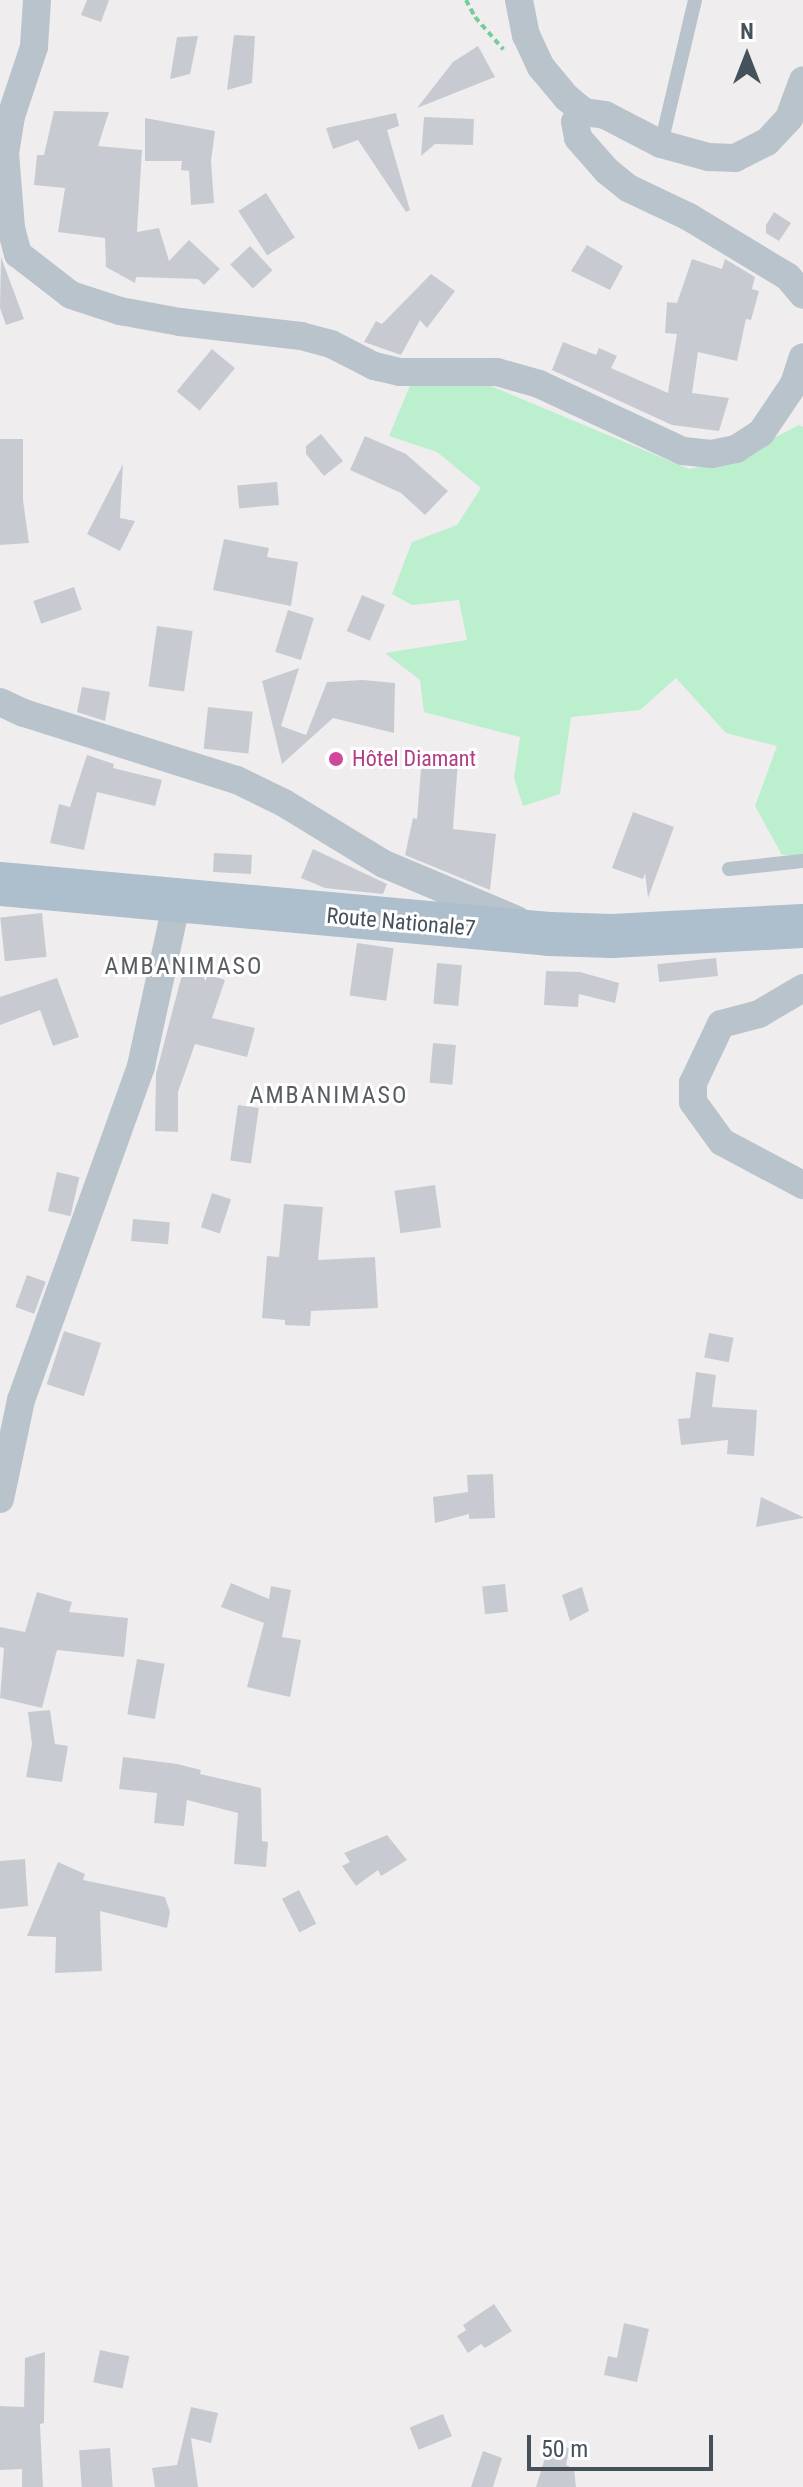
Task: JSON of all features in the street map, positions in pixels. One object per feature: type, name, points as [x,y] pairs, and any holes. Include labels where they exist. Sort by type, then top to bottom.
[{"type":"main road","name":"Route Nationale7","points":[[0,884],[549,934],[612,936],[803,926]]},
{"type":"street","points":[[37,0],[34,47],[11,116],[5,153],[11,228],[18,254],[71,295],[120,311],[180,322],[301,336],[331,344],[374,366],[400,372],[497,372],[539,384],[683,451],[712,454],[736,449],[761,433],[794,384],[803,357]]},
{"type":"street","points":[[519,0],[526,35],[541,67],[567,98],[584,112],[605,115],[661,144],[708,157],[735,158],[767,142],[789,118],[803,80]]},
{"type":"street","points":[[584,112],[575,122],[578,138],[607,171],[628,188],[689,217],[788,277],[803,295]]},
{"type":"street","points":[[0,702],[24,713],[237,780],[284,803],[384,864],[549,934]]},
{"type":"street","points":[[0,1499],[21,1400],[141,1066],[177,901]]},
{"type":"street","points":[[803,988],[759,1014],[721,1024],[693,1083],[693,1102],[722,1142],[803,1185]]},
{"type":"lane","points":[[661,144],[695,0]]},
{"type":"lane","points":[[729,869],[803,861]]},
{"type":"path","points":[[466,0],[475,17]]},
{"type":"green space","points":[[411,383],[486,384],[689,469],[729,461],[799,425],[803,427],[803,856],[782,855],[755,806],[777,746],[726,733],[676,678],[640,710],[571,717],[560,794],[523,806],[514,778],[520,737],[424,712],[420,680],[385,653],[467,640],[459,600],[412,605],[392,594],[412,542],[457,525],[481,488],[437,452],[389,436]]},
{"type":"building","points":[[87,0],[109,0],[101,22],[81,15]]},
{"type":"building","points":[[234,35],[255,36],[252,83],[227,90]]},
{"type":"building","points":[[198,36],[190,74],[170,79],[177,37]]},
{"type":"building","points":[[478,46],[495,77],[417,108],[453,62]]},
{"type":"building","points":[[54,111],[109,112],[98,146],[142,150],[137,232],[159,228],[169,261],[189,240],[220,269],[204,285],[198,279],[136,277],[135,283],[106,267],[105,238],[58,232],[65,188],[34,185],[37,155],[44,155]]},
{"type":"building","points":[[396,113],[399,126],[387,130],[410,210],[406,212],[358,140],[333,149],[326,128]]},
{"type":"building","points":[[424,117],[474,119],[473,145],[435,144],[421,156]]},
{"type":"building","points":[[145,118],[215,131],[211,161],[214,203],[191,205],[189,171],[181,170],[182,161],[145,161]]},
{"type":"building","points":[[266,193],[295,237],[267,255],[238,211]]},
{"type":"building","points":[[774,212],[791,223],[779,241],[766,233],[766,225]]},
{"type":"building","points":[[587,245],[623,266],[610,290],[571,271]]},
{"type":"building","points":[[250,246],[273,270],[253,289],[230,264]]},
{"type":"building","points":[[1,257],[24,319],[6,325],[0,308]]},
{"type":"building","points":[[692,259],[722,269],[725,259],[755,277],[752,289],[759,291],[751,320],[746,319],[737,361],[698,352],[692,393],[729,398],[719,431],[672,425],[552,370],[563,342],[596,355],[599,348],[617,356],[611,368],[668,393],[677,334],[665,333],[667,302],[677,303]]},
{"type":"building","points":[[431,274],[455,291],[427,328],[420,320],[401,355],[364,342],[376,321],[382,324]]},
{"type":"building","points":[[212,349],[235,368],[200,410],[177,391]]},
{"type":"building","points":[[321,434],[343,461],[324,476],[306,454],[306,446]]},
{"type":"building","points":[[365,436],[406,454],[448,491],[425,515],[401,493],[350,470]]},
{"type":"building","points":[[0,439],[23,439],[23,500],[29,543],[0,545]]},
{"type":"building","points":[[123,464],[120,518],[135,521],[120,551],[87,534]]},
{"type":"building","points":[[277,482],[279,505],[239,508],[237,485]]},
{"type":"building","points":[[224,539],[269,548],[267,557],[298,562],[291,606],[213,590]]},
{"type":"building","points":[[74,587],[82,610],[41,624],[33,601]]},
{"type":"building","points":[[362,595],[385,605],[370,641],[347,631]]},
{"type":"building","points":[[288,610],[314,618],[301,660],[275,652]]},
{"type":"building","points":[[157,626],[193,631],[184,691],[149,686]]},
{"type":"building","points":[[299,668],[281,726],[306,735],[327,682],[363,680],[395,683],[394,733],[333,718],[282,764],[262,681]]},
{"type":"building","points":[[82,687],[110,692],[105,721],[77,712]]},
{"type":"building","points":[[208,707],[253,712],[248,753],[204,749]]},
{"type":"building","points":[[87,755],[114,764],[113,768],[162,780],[155,806],[97,792],[84,850],[50,843],[59,804],[70,807]]},
{"type":"building","points":[[422,756],[458,761],[453,829],[496,834],[490,890],[405,855],[413,818],[417,819]]},
{"type":"building","points":[[633,812],[674,827],[648,898],[645,873],[643,879],[612,868]]},
{"type":"building","points":[[313,849],[387,884],[383,894],[325,888],[301,878]]},
{"type":"building","points":[[214,853],[252,855],[251,874],[213,872]]},
{"type":"building","points":[[42,913],[47,957],[5,961],[0,917]]},
{"type":"building","points":[[357,943],[394,948],[386,1001],[350,995]]},
{"type":"building","points":[[716,958],[718,976],[659,982],[657,964]]},
{"type":"building","points":[[437,963],[462,965],[458,1006],[433,1004]]},
{"type":"building","points":[[184,967],[225,980],[212,1018],[255,1028],[247,1057],[195,1044],[178,1092],[178,1132],[155,1131],[156,1074]]},
{"type":"building","points":[[546,971],[580,972],[619,983],[615,1003],[579,994],[578,1007],[544,1005]]},
{"type":"building","points":[[57,978],[79,1037],[53,1046],[40,1010],[0,1025],[0,997]]},
{"type":"building","points":[[433,1043],[456,1045],[452,1085],[430,1083]]},
{"type":"building","points":[[238,1105],[259,1108],[251,1163],[230,1160]]},
{"type":"building","points":[[57,1172],[79,1177],[70,1216],[48,1211]]},
{"type":"building","points":[[435,1185],[441,1228],[400,1233],[394,1191]]},
{"type":"building","points":[[212,1193],[231,1199],[220,1233],[201,1227]]},
{"type":"building","points":[[284,1204],[323,1207],[318,1260],[375,1257],[378,1308],[311,1311],[310,1326],[285,1325],[285,1320],[262,1318],[267,1256],[279,1257]]},
{"type":"building","points":[[133,1219],[170,1222],[168,1244],[131,1241]]},
{"type":"building","points":[[27,1275],[46,1282],[34,1314],[15,1307]]},
{"type":"building","points":[[64,1331],[101,1343],[84,1396],[47,1384]]},
{"type":"building","points":[[709,1333],[734,1338],[729,1362],[704,1358]]},
{"type":"building","points":[[696,1372],[716,1375],[712,1407],[757,1410],[754,1456],[727,1454],[728,1440],[681,1445],[678,1419],[690,1418]]},
{"type":"building","points":[[493,1474],[495,1518],[469,1519],[469,1514],[435,1523],[433,1497],[468,1492],[467,1475]]},
{"type":"building","points":[[761,1497],[803,1517],[803,1518],[756,1527]]},
{"type":"building","points":[[231,1583],[269,1599],[271,1586],[291,1590],[282,1637],[301,1640],[290,1697],[247,1687],[264,1623],[221,1607]]},
{"type":"building","points":[[505,1584],[508,1612],[485,1614],[482,1586]]},
{"type":"building","points":[[582,1587],[589,1611],[570,1621],[562,1595]]},
{"type":"building","points":[[37,1592],[72,1602],[69,1612],[128,1618],[124,1657],[57,1650],[42,1708],[0,1698],[4,1648],[0,1647],[0,1627],[25,1632]]},
{"type":"building","points":[[137,1659],[165,1664],[155,1719],[127,1714]]},
{"type":"building","points":[[50,1710],[55,1744],[68,1746],[62,1782],[26,1777],[32,1744],[28,1712]]},
{"type":"building","points":[[123,1757],[177,1764],[201,1770],[200,1774],[261,1788],[262,1841],[268,1842],[266,1867],[234,1864],[238,1813],[187,1800],[184,1826],[154,1823],[157,1793],[119,1789]]},
{"type":"building","points":[[387,1835],[407,1860],[381,1876],[378,1870],[356,1886],[342,1866],[350,1862],[344,1853]]},
{"type":"building","points":[[25,1859],[28,1906],[0,1909],[0,1861]]},
{"type":"building","points":[[58,1862],[85,1874],[83,1880],[165,1897],[170,1912],[167,1928],[100,1911],[102,1971],[55,1973],[56,1937],[27,1936]]},
{"type":"building","points":[[299,1890],[316,1924],[299,1932],[282,1899]]},
{"type":"building","points":[[494,2304],[512,2331],[485,2348],[481,2344],[468,2353],[457,2336],[466,2330],[463,2325]]},
{"type":"building","points":[[624,2323],[649,2329],[637,2382],[604,2375],[608,2356],[617,2358]]},
{"type":"building","points":[[100,2350],[129,2356],[122,2389],[93,2382]]},
{"type":"building","points":[[45,2352],[44,2423],[40,2424],[43,2487],[22,2487],[22,2469],[0,2470],[0,2406],[24,2407],[25,2358]]},
{"type":"building","points":[[191,2407],[218,2413],[211,2443],[191,2438],[198,2487],[155,2487],[152,2468],[177,2465]]},
{"type":"building","points":[[443,2414],[452,2436],[419,2450],[410,2427]]},
{"type":"building","points":[[549,2445],[569,2448],[566,2465],[574,2469],[576,2487],[536,2487]]},
{"type":"building","points":[[110,2448],[113,2487],[82,2487],[79,2450]]},
{"type":"building","points":[[483,2451],[502,2458],[493,2487],[471,2487]]},
{"type":"place","name":"Hôtel Diamant","points":[[336,759]]},
{"type":"district","name":"AMBANIMASO","points":[[184,967]]},
{"type":"district","name":"AMBANIMASO","points":[[329,1096]]}]
